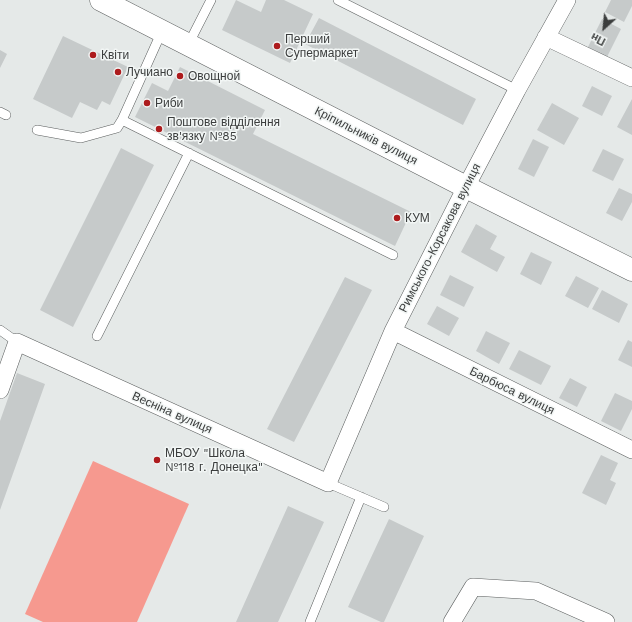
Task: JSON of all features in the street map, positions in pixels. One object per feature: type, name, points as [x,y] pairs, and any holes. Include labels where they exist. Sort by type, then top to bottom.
[{"type":"street","name":"Кріпильників вулиця","points":[[101,0],[466,187],[632,270]]},
{"type":"street","name":"Римського-Корсакова вулиця","points":[[328,483],[393,331],[466,187],[517,90],[567,0]]},
{"type":"street","points":[[546,37],[632,78]]},
{"type":"street","name":"Барбюса вулиця","points":[[393,331],[632,450]]},
{"type":"street","points":[[0,390],[17,342]]},
{"type":"street","name":"Весніна вулиця","points":[[17,342],[328,483]]},
{"type":"street","points":[[452,622],[473,587],[536,591],[606,622]]},
{"type":"lane","points":[[188,44],[211,0]]},
{"type":"lane","points":[[338,0],[517,90]]},
{"type":"lane","points":[[37,130],[81,138],[117,128],[162,31]]},
{"type":"lane","points":[[122,120],[393,255]]},
{"type":"lane","points":[[97,336],[189,153]]},
{"type":"lane","points":[[0,330],[17,342]]},
{"type":"lane","points":[[328,483],[384,507]]},
{"type":"lane","points":[[310,622],[361,497]]},
{"type":"shaded area","points":[[93,461],[189,504],[137,622],[43,622],[25,614]]},
{"type":"building","name":"Перший Супермаркет","points":[[236,0],[261,12],[266,0],[284,0],[313,14],[290,63],[222,30]]},
{"type":"building","points":[[611,0],[632,0],[632,6],[624,22],[605,12]]},
{"type":"building","points":[[319,18],[476,99],[463,125],[305,44]]},
{"type":"building","points":[[602,19],[621,29],[606,59],[587,49]]},
{"type":"building","points":[[63,36],[128,67],[110,105],[102,101],[97,110],[80,102],[72,118],[33,99]]},
{"type":"building","points":[[0,50],[7,54],[0,68]]},
{"type":"building","points":[[180,67],[265,110],[253,134],[411,212],[395,246],[135,117],[152,83],[168,91]]},
{"type":"building","points":[[592,86],[612,96],[602,116],[582,106]]},
{"type":"building","points":[[632,99],[632,135],[617,127]]},
{"type":"building","points":[[552,103],[579,118],[564,145],[537,130]]},
{"type":"building","points":[[533,139],[549,147],[534,177],[518,169]]},
{"type":"building","points":[[121,148],[154,165],[73,327],[40,310]]},
{"type":"building","points":[[603,149],[624,159],[613,181],[592,171]]},
{"type":"building","points":[[619,188],[632,194],[632,202],[622,221],[606,213]]},
{"type":"building","points":[[476,224],[497,236],[490,249],[505,257],[497,272],[461,252]]},
{"type":"building","points":[[531,252],[552,262],[541,285],[520,274]]},
{"type":"building","points":[[450,275],[474,287],[464,307],[440,295]]},
{"type":"building","points":[[576,276],[599,288],[588,308],[565,296]]},
{"type":"building","points":[[345,277],[372,290],[294,442],[267,429]]},
{"type":"building","points":[[602,290],[628,304],[619,323],[592,309]]},
{"type":"building","points":[[437,306],[459,318],[449,336],[427,324]]},
{"type":"building","points":[[486,331],[510,343],[499,364],[476,351]]},
{"type":"building","points":[[628,340],[632,342],[632,367],[618,360]]},
{"type":"building","points":[[519,350],[551,366],[541,385],[509,369]]},
{"type":"building","points":[[17,373],[45,384],[0,510],[0,421]]},
{"type":"building","points":[[570,378],[587,387],[577,407],[559,398]]},
{"type":"building","points":[[615,393],[632,401],[632,409],[621,431],[601,421]]},
{"type":"building","points":[[601,455],[618,463],[610,480],[616,483],[606,505],[582,493]]},
{"type":"building","points":[[288,506],[324,522],[278,622],[236,622]]},
{"type":"building","points":[[389,519],[424,536],[384,622],[381,622],[348,607]]},
{"type":"place","name":"Перший Супермаркет","points":[[277,46]]},
{"type":"place","name":"Квіти","points":[[93,55]]},
{"type":"place","name":"Лучиано","points":[[118,72]]},
{"type":"place","name":"Овощной","points":[[180,76]]},
{"type":"place","name":"Риби","points":[[147,103]]},
{"type":"place","name":"Поштове відділення зв'язку №85","points":[[159,129]]},
{"type":"place","name":"КУМ","points":[[397,218]]},
{"type":"place","name":"МБОУ \"Школа №118 г. Донецка\"","points":[[157,460]]}]
